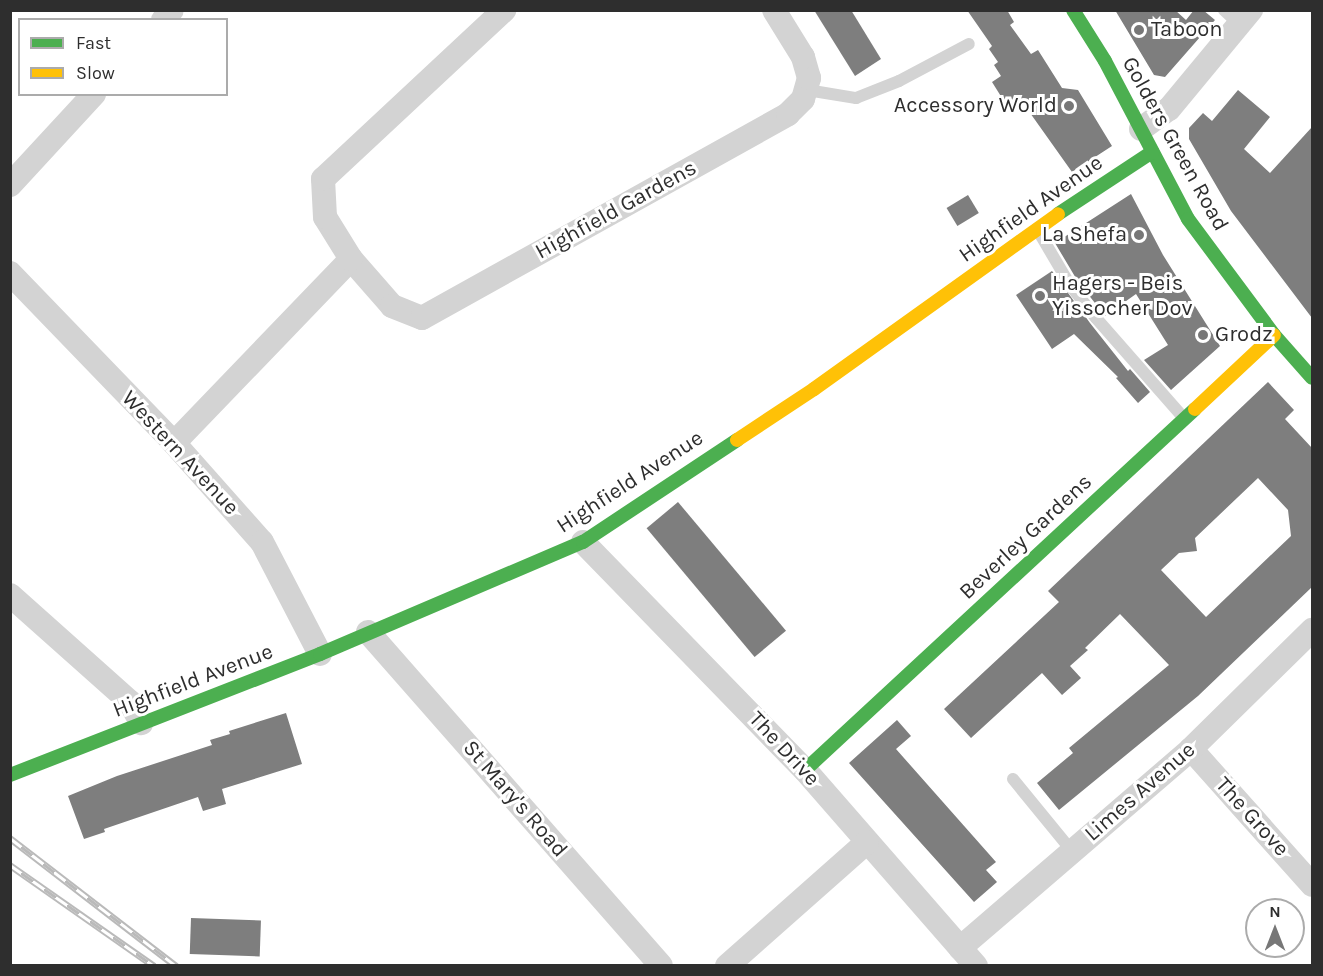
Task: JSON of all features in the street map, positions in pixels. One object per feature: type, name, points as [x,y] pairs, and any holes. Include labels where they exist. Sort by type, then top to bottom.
[{"type":"street","name":"Highfield Gardens","points":[[504,10],[323,179],[325,217],[351,258],[392,306],[422,318],[788,114],[797,106],[807,90]]},
{"type":"street","points":[[774,10],[803,57],[809,78],[807,90]]},
{"type":"street","name":"Golders Green Road","points":[[1074,10],[1198,234],[1275,336],[1312,378]]},
{"type":"street","points":[[1141,129],[1169,109],[1239,15]]},
{"type":"street","points":[[10,185],[92,96]]},
{"type":"street","name":"Highfield Avenue","points":[[12,772],[321,654],[583,542],[814,389],[1036,228],[1152,152]]},
{"type":"street","points":[[174,443],[351,258]]},
{"type":"street","name":"Western Avenue","points":[[10,273],[174,443],[262,542],[321,654]]},
{"type":"street","name":"Beverley Gardens","points":[[806,770],[1275,336]]},
{"type":"street","name":"The Drive","points":[[583,542],[806,770],[968,957]]},
{"type":"street","points":[[10,595],[130,702],[141,723]]},
{"type":"street","name":"Limes Avenue","points":[[968,957],[1072,851],[1191,749],[1312,630]]},
{"type":"street","name":"St Mary's Road","points":[[368,632],[661,966]]},
{"type":"street","name":"The Grove","points":[[1191,749],[1312,885]]},
{"type":"street","points":[[727,966],[867,842]]},
{"type":"lane","points":[[807,90],[856,99],[899,81],[969,44]]},
{"type":"lane","points":[[1036,228],[1070,285],[1184,419]]},
{"type":"lane","points":[[1013,779],[1072,851]]},
{"type":"building","points":[[814,10],[851,10],[881,59],[855,76]]},
{"type":"building","points":[[967,10],[1007,10],[1014,22],[1010,25],[1031,54],[1038,50],[1062,88],[1078,90],[1112,146],[1072,172],[1023,103],[1010,109],[1002,98],[992,82],[1001,76],[994,65],[998,62],[989,49],[992,46]]},
{"type":"building","points":[[1115,10],[1175,10],[1186,20],[1194,10],[1203,10],[1215,20],[1165,77],[1154,75]]},
{"type":"building","points":[[1238,90],[1270,117],[1244,149],[1270,173],[1312,127],[1312,318],[1231,211],[1189,139],[1189,128],[1203,113],[1212,121]]},
{"type":"building","points":[[1131,194],[1163,255],[1220,346],[1171,390],[1144,360],[1168,345],[1136,294],[1105,316],[1077,280],[1055,243]]},
{"type":"building","points":[[968,195],[979,213],[957,226],[947,208]]},
{"type":"building","points":[[1052,271],[1128,371],[1130,369],[1150,392],[1138,403],[1116,378],[1118,377],[1074,334],[1052,349],[1016,295]]},
{"type":"building","points":[[1268,382],[1294,410],[1285,419],[1312,448],[1312,587],[1198,696],[1059,810],[1037,783],[1073,753],[1069,748],[1169,665],[1120,614],[1085,648],[1088,650],[1070,666],[1081,678],[1062,695],[1042,673],[971,738],[944,709],[1059,602],[1048,591]],"holes":[[[1258,478],[1288,510],[1291,536],[1206,617],[1161,570],[1179,553],[1197,551],[1195,538]]]},
{"type":"building","points":[[678,502],[786,631],[755,657],[647,528]]},
{"type":"building","points":[[286,713],[302,764],[222,789],[226,804],[203,811],[198,797],[104,829],[105,832],[84,839],[68,796],[117,776],[212,745],[210,740],[230,734],[229,731]]},
{"type":"building","points":[[897,720],[911,736],[896,749],[996,862],[986,870],[997,882],[974,902],[849,763]]},
{"type":"building","points":[[191,918],[261,920],[260,956],[190,954]]},
{"type":"railway","points":[[10,838],[176,966]]},
{"type":"railway","points":[[10,865],[154,966]]},
{"type":"traffic: fast","points":[[1073,10],[1105,61],[1188,219],[1274,335],[1312,378]]},
{"type":"traffic: fast","points":[[1058,214],[1152,152]]},
{"type":"traffic: fast","points":[[805,770],[1195,409]]},
{"type":"traffic: fast","points":[[10,775],[320,654],[583,542],[737,440]]},
{"type":"traffic: slow","points":[[737,440],[814,389],[1058,214]]},
{"type":"traffic: slow","points":[[1195,409],[1274,335]]},
{"type":"place","name":"Taboon","points":[[1139,30]]},
{"type":"place","name":"Accessory World","points":[[1069,106]]},
{"type":"place","name":"La Shefa","points":[[1139,235]]},
{"type":"place","name":"Hagers - Beis Yissocher Dov","points":[[1040,296]]},
{"type":"place","name":"Grodz","points":[[1203,335]]}]
